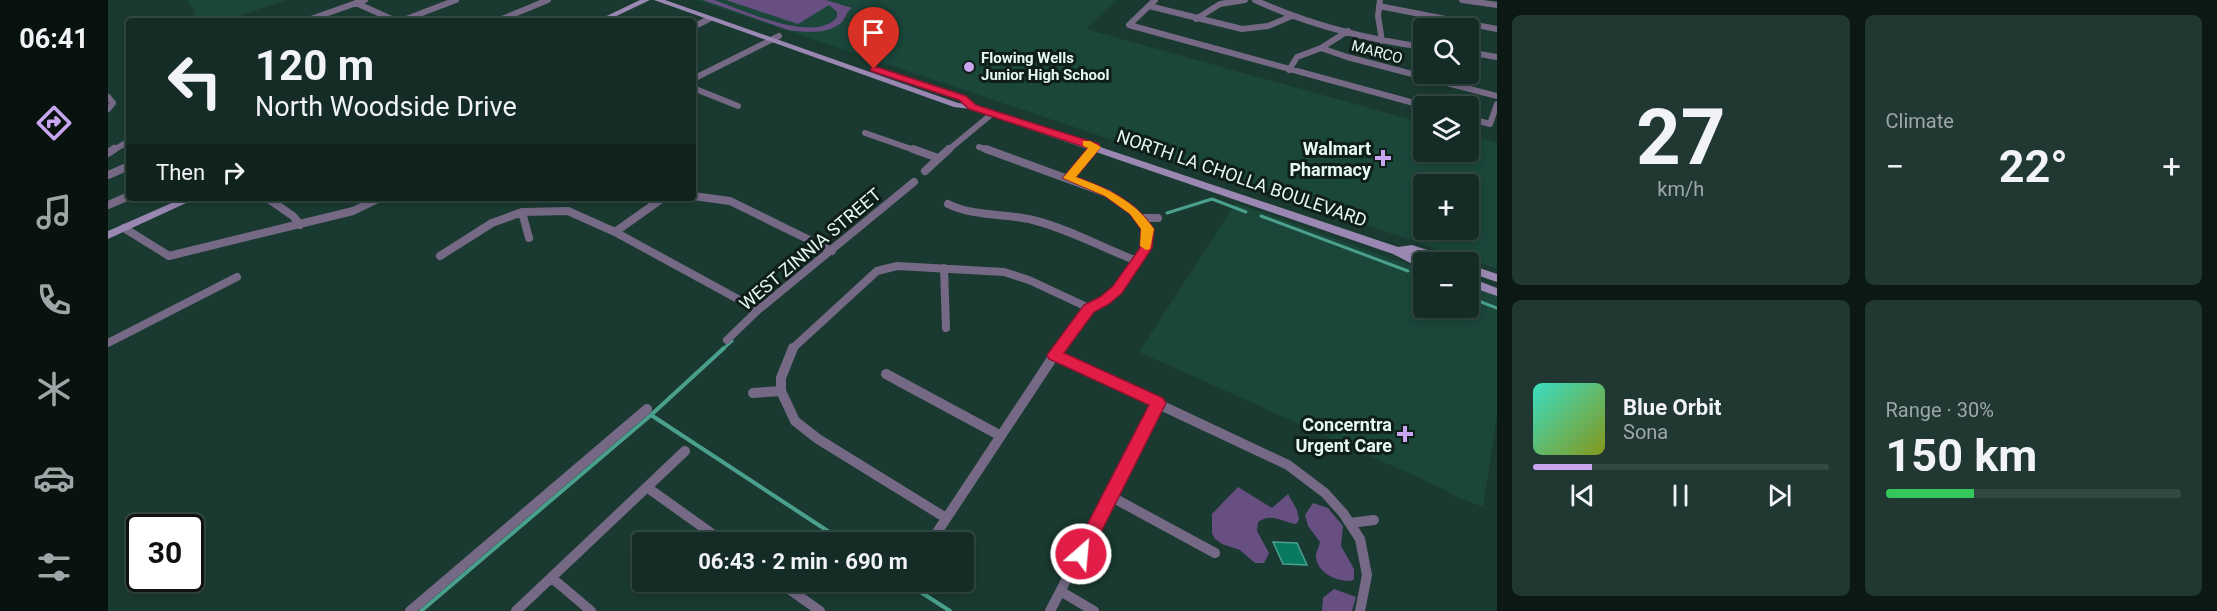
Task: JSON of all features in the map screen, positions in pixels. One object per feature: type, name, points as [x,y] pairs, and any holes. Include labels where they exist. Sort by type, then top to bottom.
[{"type":"street","points":[[350,0],[389,18]]},
{"type":"street","points":[[314,18],[364,0]]},
{"type":"street","points":[[409,18],[456,0]]},
{"type":"street","points":[[504,18],[548,0]]},
{"type":"street","points":[[607,18],[646,0]]},
{"type":"street","name":"NORTH LA CHOLLA BOULEVARD","points":[[674,0],[957,105],[993,113],[1095,147],[1396,251],[1413,260]]},
{"type":"street","points":[[1155,0],[1130,26],[1413,103]]},
{"type":"street","points":[[1196,19],[1220,4],[1245,0]]},
{"type":"street","points":[[1255,0],[1292,16],[1382,41],[1413,45]]},
{"type":"street","points":[[1462,0],[1497,5]]},
{"type":"street","points":[[623,11],[660,2]]},
{"type":"street","name":"NORTH LA CHOLLA BOULEVARD","points":[[660,2],[775,38]]},
{"type":"street","points":[[1382,41],[1378,16],[1380,3],[1497,29]]},
{"type":"street","points":[[1149,6],[1242,29],[1268,26],[1292,16]]},
{"type":"street","points":[[696,26],[709,19]]},
{"type":"street","points":[[1289,70],[1297,57],[1321,48],[1348,31]]},
{"type":"street","points":[[696,78],[775,38]]},
{"type":"street","name":"MARCO","points":[[1321,48],[1347,57],[1413,73]]},
{"type":"street","points":[[1479,54],[1497,57]]},
{"type":"street","name":"MARCO","points":[[1455,84],[1497,96]]},
{"type":"street","points":[[696,89],[738,106]]},
{"type":"street","points":[[108,98],[112,101],[112,107]]},
{"type":"street","points":[[1479,121],[1490,124],[1497,104]]},
{"type":"street","points":[[925,171],[993,113]]},
{"type":"street","points":[[865,132],[938,158]]},
{"type":"street","points":[[108,153],[126,143]]},
{"type":"street","points":[[937,532],[1054,355],[1089,308],[1104,301],[1116,291],[1146,248],[1148,229],[1134,211],[1109,194],[979,147]]},
{"type":"street","points":[[1069,178],[1095,147]]},
{"type":"street","points":[[108,175],[126,167]]},
{"type":"street","name":"WEST ZINNIA STREET","points":[[727,340],[758,310],[914,182]]},
{"type":"street","points":[[696,196],[730,201],[832,250]]},
{"type":"street","points":[[108,205],[126,197]]},
{"type":"street","points":[[108,235],[185,201]]},
{"type":"street","points":[[271,201],[293,216],[300,225]]},
{"type":"street","points":[[124,228],[169,256],[353,211],[374,201]]},
{"type":"street","points":[[615,232],[659,201]]},
{"type":"street","points":[[948,204],[964,212],[1008,215],[1036,220],[1137,261]]},
{"type":"street","points":[[440,255],[492,223],[522,212],[548,210],[573,212],[615,232],[758,310]]},
{"type":"street","points":[[522,212],[529,238]]},
{"type":"street","points":[[1140,219],[1158,218]]},
{"type":"street","name":"NORTH LA CHOLLA BOULEVARD","points":[[1396,251],[1412,249],[1421,252]]},
{"type":"street","points":[[946,518],[818,439],[795,421],[781,391],[781,378],[793,348],[877,271],[897,266],[1004,272],[1029,280],[1089,308]]},
{"type":"street","points":[[944,268],[946,328]]},
{"type":"street","points":[[1479,272],[1497,278]]},
{"type":"street","points":[[108,343],[237,277]]},
{"type":"street","points":[[1479,285],[1497,292]]},
{"type":"street","points":[[1054,355],[1288,465],[1325,493],[1360,539],[1367,575],[1360,611]]},
{"type":"street","points":[[886,374],[1001,436]]},
{"type":"street","points":[[753,393],[781,391]]},
{"type":"street","points":[[1050,611],[1062,592],[1158,403]]},
{"type":"street","points":[[410,611],[647,409]]},
{"type":"street","points":[[516,611],[685,451]]},
{"type":"street","points":[[648,488],[709,532]]},
{"type":"street","points":[[1110,496],[1215,553]]},
{"type":"street","points":[[1350,523],[1374,520]]},
{"type":"street","points":[[552,578],[591,611]]},
{"type":"street","points":[[793,592],[820,611]]},
{"type":"street","points":[[1062,592],[1094,611]]},
{"type":"shaded area","points":[[187,0],[287,0],[232,18],[193,18],[195,11]]},
{"type":"shaded area","points":[[696,0],[1117,0],[1086,29],[1413,120],[1413,162],[1479,162],[1479,138],[1497,143],[1497,269],[1479,263],[1479,252],[1446,252]]},
{"type":"shaded area","points":[[703,0],[714,0],[777,22],[812,27],[827,25],[837,17],[837,12],[829,5],[798,24],[726,0],[826,0],[852,8],[841,23],[835,27],[808,32],[788,30]]},
{"type":"shaded area","points":[[1236,203],[1413,266],[1413,318],[1479,318],[1479,290],[1497,296],[1497,416],[1483,507],[1450,494],[1448,491],[1139,352]]},
{"type":"shaded area","points":[[1238,487],[1272,508],[1288,494],[1297,510],[1299,520],[1296,524],[1272,518],[1258,522],[1257,531],[1269,553],[1264,563],[1255,563],[1240,550],[1222,544],[1215,539],[1212,533],[1212,514]]},
{"type":"shaded area","points":[[1313,503],[1328,508],[1343,526],[1341,546],[1354,569],[1354,580],[1336,579],[1324,572],[1317,562],[1316,554],[1320,542],[1308,526],[1305,515]]},
{"type":"shaded area","points":[[1273,542],[1297,543],[1307,565],[1283,564]]},
{"type":"shaded area","points":[[1334,589],[1356,597],[1352,611],[1322,611],[1323,598]]},
{"type":"waterway","points":[[1167,213],[1212,199],[1246,212]]},
{"type":"waterway","points":[[1261,216],[1408,271]]},
{"type":"waterway","points":[[1479,301],[1497,308]]},
{"type":"waterway","points":[[723,349],[732,341]]},
{"type":"waterway","points":[[651,415],[724,348]]},
{"type":"waterway","points":[[421,611],[651,415]]},
{"type":"waterway","points":[[651,415],[829,532]]},
{"type":"waterway","points":[[921,592],[950,611]]},
{"type":"slow traffic","points":[[1087,144],[1095,147],[1069,178],[1109,194],[1134,211],[1148,229],[1146,246]]},
{"type":"place","name":"Flowing Wells Junior High School","points":[[969,67]]},
{"type":"place","name":"Walmart Pharmacy","points":[[1383,158]]},
{"type":"place","name":"Concerntra Urgent Care","points":[[1405,434]]},
{"type":"route","points":[[874,69],[963,98],[972,107],[1095,147],[1069,178],[1109,194],[1134,211],[1148,229],[1146,248],[1118,290],[1104,301],[1089,308],[1054,355],[1158,403],[1081,554]]}]
